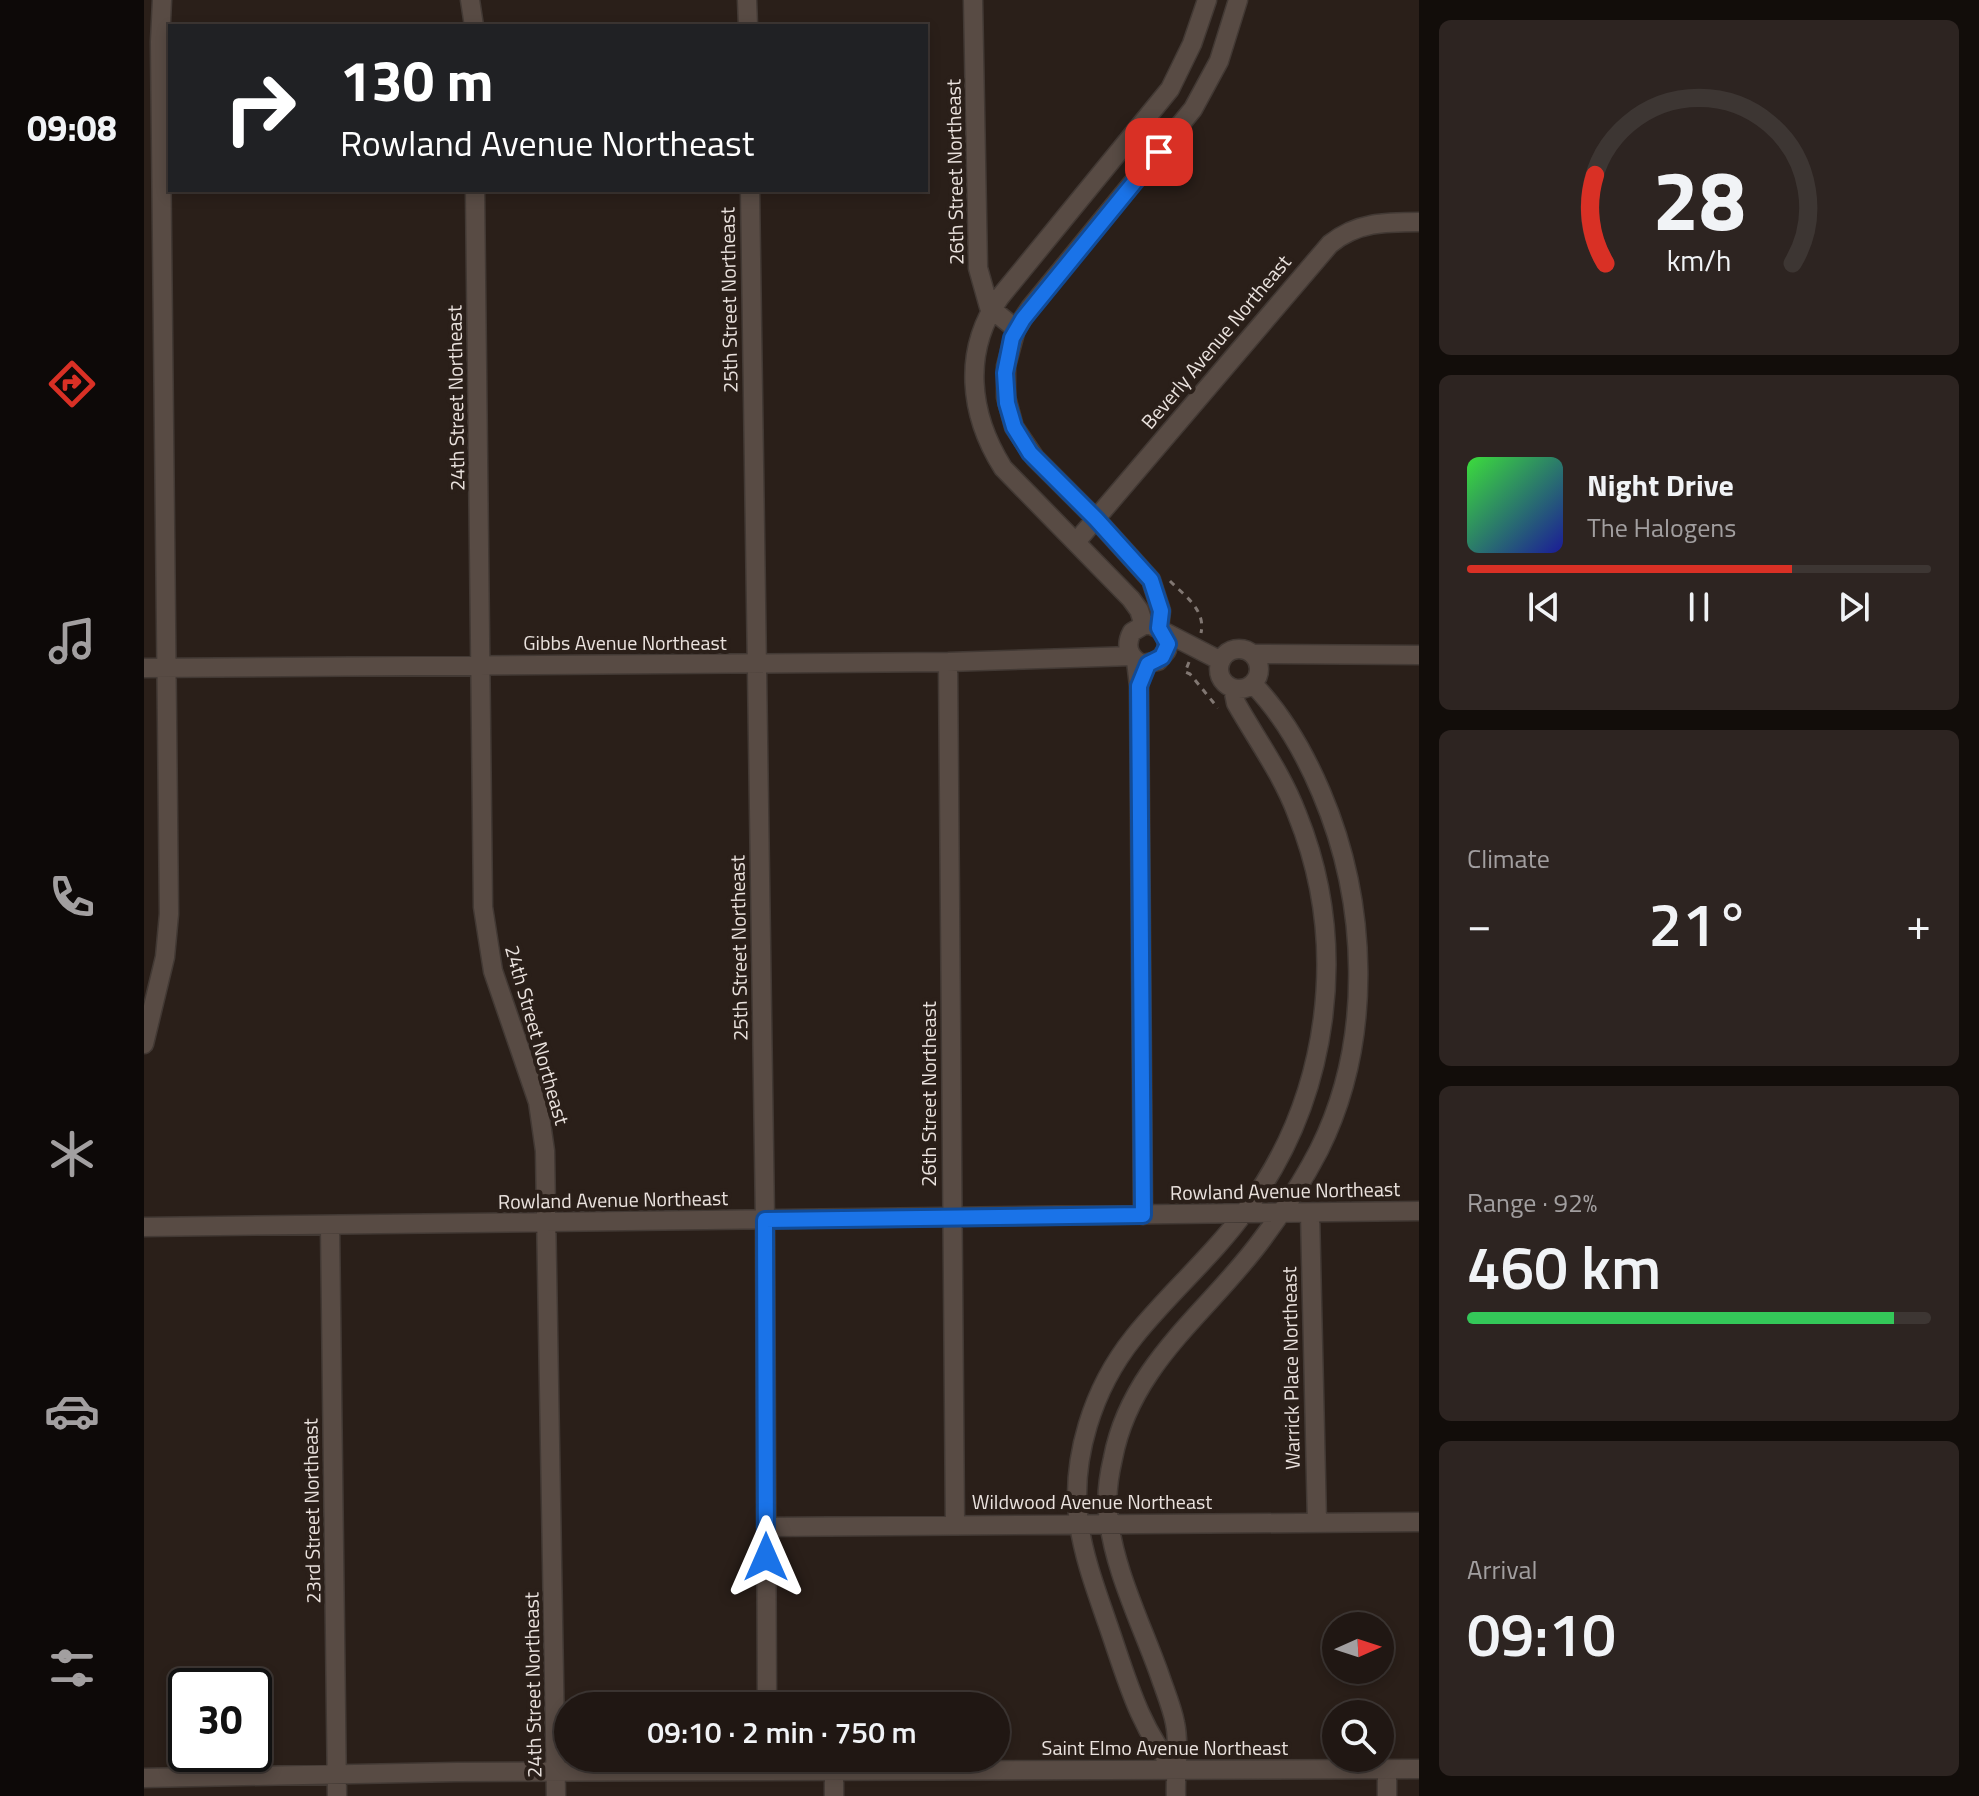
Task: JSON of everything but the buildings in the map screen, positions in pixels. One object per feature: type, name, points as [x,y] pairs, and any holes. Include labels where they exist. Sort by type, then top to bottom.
[{"type":"street","points":[[144,1044],[153,971],[169,914],[162,0]]},
{"type":"street","points":[[470,0],[474,24]]},
{"type":"street","points":[[747,0],[748,24]]},
{"type":"street","name":"26th Street Northeast","points":[[973,0],[976,253],[981,282],[991,309]]},
{"type":"street","points":[[1207,0],[1185,60],[1158,105],[991,309],[980,333],[974,358],[976,402],[983,429],[1003,468],[1158,632],[1220,667]]},
{"type":"street","points":[[1136,657],[1162,657],[1158,632],[1161,611],[1151,580],[1030,453],[1014,427],[1007,403],[1007,356],[1016,329],[1030,308],[1181,124],[1202,93],[1219,61],[1238,0]]},
{"type":"street","points":[[1158,105],[1181,124]]},
{"type":"street","name":"24th Street Northeast","points":[[475,192],[483,907],[487,943],[504,1009],[538,1102],[545,1151],[555,1692]]},
{"type":"street","name":"25th Street Northeast","points":[[750,192],[765,1220],[767,1692]]},
{"type":"street","name":"Beverly Avenue Northeast","points":[[1076,542],[1330,244],[1361,226],[1382,222],[1419,222]]},
{"type":"street","points":[[991,309],[1016,329]]},
{"type":"street","points":[[1143,1215],[1139,686],[1132,632],[1158,632]]},
{"type":"street","points":[[1176,1796],[1175,1721],[1125,1580],[1109,1523],[1108,1495],[1113,1456],[1123,1419],[1158,1357],[1247,1260],[1320,1148],[1345,1074],[1355,1023],[1357,937],[1346,861],[1327,804],[1311,768],[1255,670],[1237,649],[1226,654],[1220,667],[1224,682],[1233,688],[1244,689],[1255,670],[1282,656],[1419,655]]},
{"type":"street","name":"Gibbs Avenue Northeast","points":[[144,668],[948,662],[1136,657]]},
{"type":"street","name":"26th Street Northeast","points":[[948,662],[955,1525]]},
{"type":"street","points":[[1175,1769],[1158,1749],[1146,1727],[1095,1590],[1079,1524],[1079,1465],[1101,1391],[1134,1338],[1244,1214],[1280,1158],[1306,1095],[1321,1034],[1326,990],[1326,939],[1318,881],[1298,815],[1279,775],[1236,703],[1233,688]]},
{"type":"street","points":[[1326,939],[1357,937]]},
{"type":"street","name":"Rowland Avenue Northeast","points":[[144,1227],[1419,1211]]},
{"type":"street","name":"Warrick Place Northeast","points":[[1310,1213],[1317,1523]]},
{"type":"street","name":"23rd Street Northeast","points":[[330,1226],[337,1796]]},
{"type":"street","name":"Wildwood Avenue Northeast","points":[[766,1527],[1418,1522]]},
{"type":"street","name":"Saint Elmo Avenue Northeast","points":[[1394,1770],[1419,1769]]},
{"type":"street","name":"Saint Elmo Avenue Northeast","points":[[1010,1770],[1322,1770]]},
{"type":"street","name":"24th Street Northeast","points":[[556,1772],[556,1796]]},
{"type":"street","name":"Saint Elmo Avenue Northeast","points":[[144,1778],[556,1772]]},
{"type":"street","points":[[834,1772],[834,1796]]},
{"type":"street","points":[[1387,1772],[1387,1796]]},
{"type":"path","points":[[1185,672],[1224,714]]},
{"type":"route","points":[[766,1557],[765,1220],[1143,1215],[1139,686],[1148,664],[1158,661],[1168,644],[1159,628],[1161,611],[1151,580],[1026,447],[1011,420],[1005,381],[1009,347],[1030,308],[1159,152]]}]
